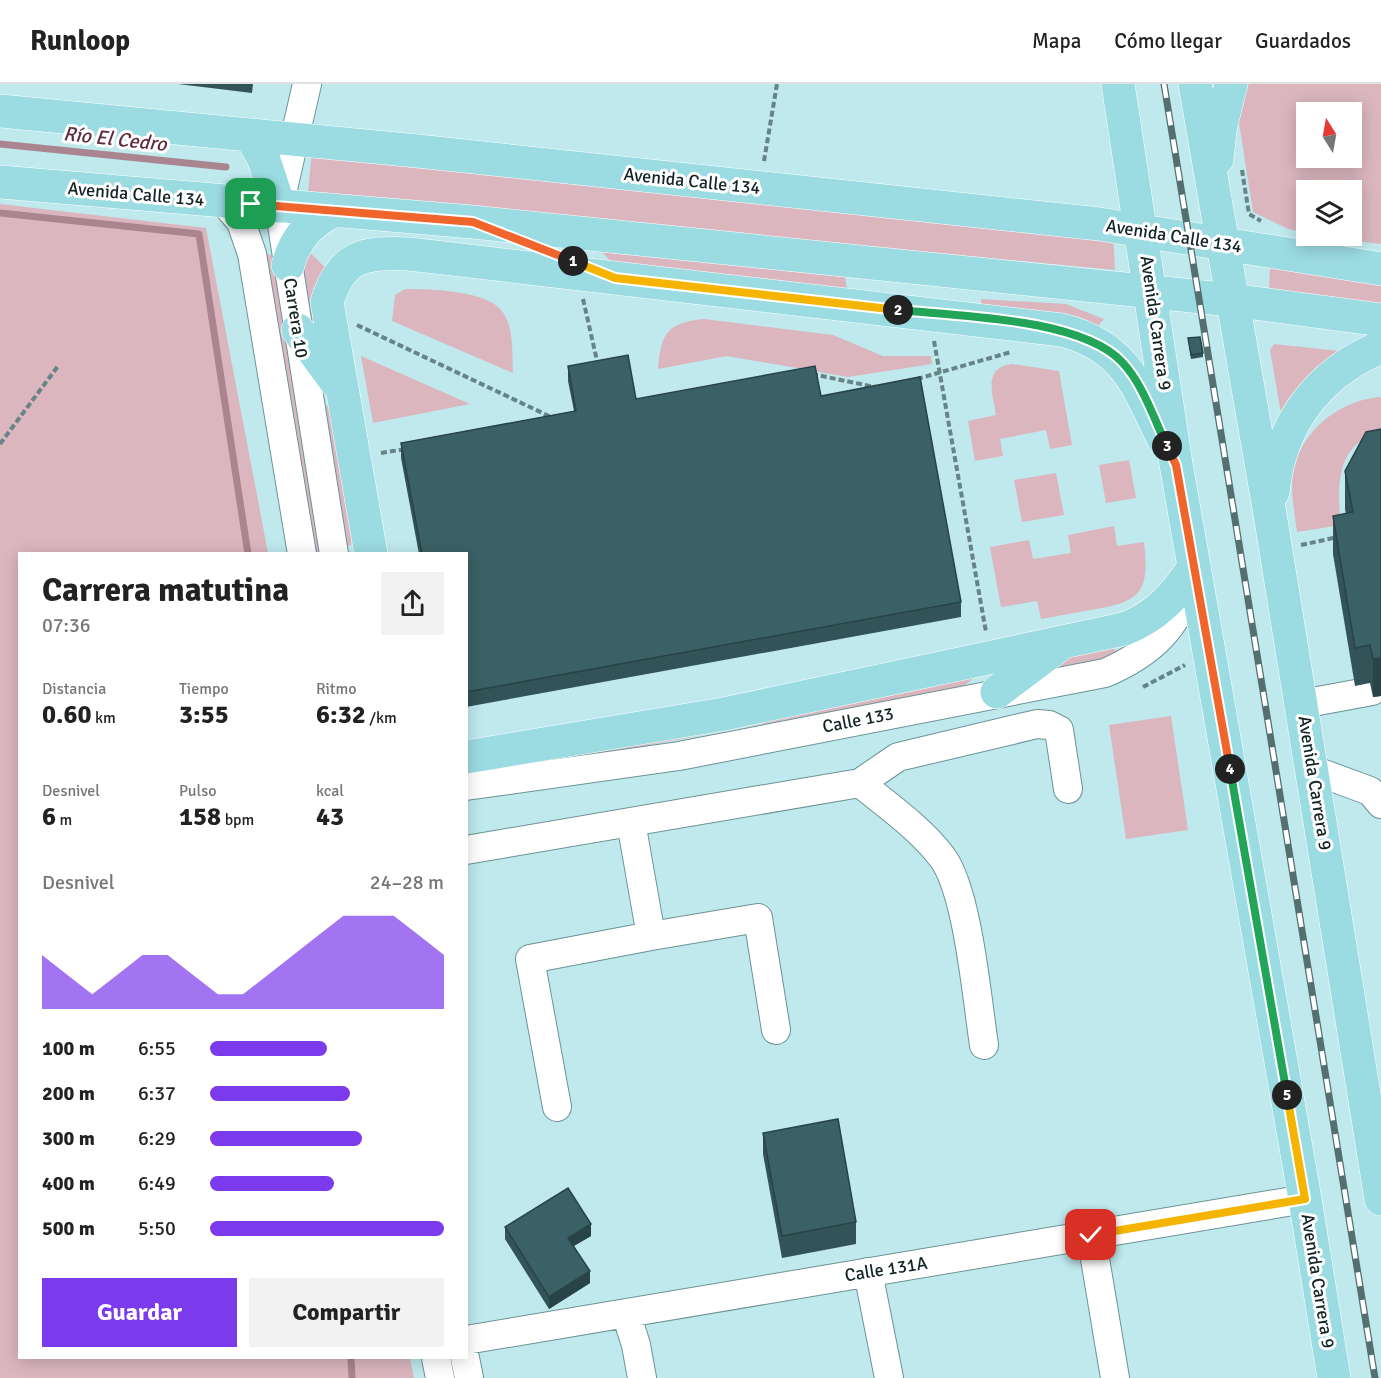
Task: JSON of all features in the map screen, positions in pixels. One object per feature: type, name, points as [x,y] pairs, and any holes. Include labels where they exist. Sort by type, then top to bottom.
[{"type":"main road","name":"Avenida Carrera 9","points":[[1118,84],[1152,292],[1176,465],[1305,1199],[1334,1378]]},
{"type":"main road","name":"Avenida Carrera 9","points":[[1195,84],[1302,704],[1381,1199]]},
{"type":"main road","points":[[1213,194],[1220,129],[1231,84]]},
{"type":"main road","name":"Avenida Calle 134","points":[[0,111],[759,188],[1142,231],[1381,269]]},
{"type":"main road","points":[[250,135],[263,157],[279,206]]},
{"type":"main road","name":"Avenida Calle 134","points":[[0,182],[473,222],[1231,300],[1381,320]]},
{"type":"main road","points":[[288,265],[294,247],[305,230],[333,211],[409,254]]},
{"type":"main road","points":[[473,222],[615,278]]},
{"type":"main road","points":[[369,550],[327,302],[333,282],[345,267],[366,254],[409,254],[1039,325],[1080,334],[1097,343],[1123,363],[1134,378],[1176,465]]},
{"type":"main road","points":[[858,305],[969,274]]},
{"type":"main road","points":[[298,330],[342,389]]},
{"type":"main road","points":[[1270,514],[1276,463],[1289,431],[1307,402],[1330,376],[1358,357],[1381,347]]},
{"type":"main road","points":[[468,757],[724,714],[1140,623],[1153,615],[1180,590],[1194,567]]},
{"type":"main road","points":[[997,692],[1064,641]]},
{"type":"street","name":"Carrera 10","points":[[307,84],[279,206],[334,552]]},
{"type":"street","name":"Carrera 10","points":[[223,201],[241,222],[252,254],[302,552]]},
{"type":"street","name":"Calle 133","points":[[468,786],[679,756],[997,692],[1105,673],[1143,654],[1172,622],[1187,595],[1194,567]]},
{"type":"street","points":[[1302,704],[1372,691]]},
{"type":"street","points":[[468,850],[860,783],[898,757],[1036,724],[1049,725],[1059,730],[1068,789]]},
{"type":"street","points":[[1313,770],[1370,791],[1381,804]]},
{"type":"street","points":[[860,783],[906,820],[943,858],[961,899],[984,1045]]},
{"type":"street","points":[[631,822],[651,936]]},
{"type":"street","points":[[557,1107],[530,958],[758,918],[776,1030]]},
{"type":"street","name":"Calle 131A","points":[[468,1340],[1305,1199]]},
{"type":"street","points":[[1091,1235],[1115,1378]]},
{"type":"street","points":[[868,1272],[889,1378]]},
{"type":"street","points":[[626,1313],[636,1345],[642,1378]]},
{"type":"street","points":[[436,1359],[440,1378]]},
{"type":"street","points":[[465,1359],[469,1378]]},
{"type":"path","points":[[759,188],[777,84]]},
{"type":"path","points":[[582,298],[600,376]]},
{"type":"path","points":[[356,325],[554,419],[543,421]]},
{"type":"path","points":[[932,331],[991,656]]},
{"type":"path","points":[[907,382],[1012,352]]},
{"type":"path","points":[[0,444],[58,366]]},
{"type":"path","points":[[801,376],[812,374],[885,388]]},
{"type":"path","points":[[371,455],[409,448]]},
{"type":"path","points":[[1292,546],[1341,536]]},
{"type":"shaded area","points":[[1249,84],[1381,84],[1381,244],[1362,242],[1362,180],[1296,180],[1296,231],[1253,212],[1237,110]]},
{"type":"shaded area","points":[[312,150],[1113,235],[1115,270],[308,193]]},
{"type":"shaded area","points":[[0,204],[206,228],[268,552],[18,552],[18,1359],[410,1359],[414,1378],[0,1378]]},
{"type":"shaded area","points":[[304,247],[326,268],[313,288],[314,320],[304,319],[300,284]]},
{"type":"shaded area","points":[[602,252],[845,277],[848,296],[619,270]]},
{"type":"shaded area","points":[[265,253],[273,256],[320,552],[312,552]]},
{"type":"shaded area","points":[[1270,266],[1381,280],[1381,307],[1269,292]]},
{"type":"shaded area","points":[[405,289],[459,292],[486,300],[497,306],[504,314],[509,327],[513,373],[392,321],[395,295]]},
{"type":"shaded area","points":[[981,299],[1066,304],[1104,319],[1097,327],[981,308]]},
{"type":"shaded area","points":[[704,319],[833,335],[883,356],[931,356],[932,364],[848,377],[727,356],[658,369],[661,347],[668,332],[681,324]]},
{"type":"shaded area","points":[[1274,344],[1340,351],[1329,359],[1282,419],[1270,350]]},
{"type":"shaded area","points":[[361,356],[470,404],[373,423]]},
{"type":"shaded area","points":[[1012,364],[1059,371],[1072,445],[1050,449],[1046,430],[1000,439],[1003,456],[975,461],[968,421],[996,415],[992,391],[993,376],[1003,366]]},
{"type":"shaded area","points":[[1381,397],[1381,433],[1366,438],[1355,446],[1342,469],[1339,497],[1341,525],[1297,532],[1292,485],[1294,468],[1308,437],[1320,424],[1348,405]]},
{"type":"shaded area","points":[[329,405],[353,531],[351,545],[345,546],[321,407]]},
{"type":"shaded area","points":[[1129,460],[1136,498],[1106,503],[1099,465]]},
{"type":"shaded area","points":[[1056,473],[1064,515],[1022,522],[1014,480]]},
{"type":"shaded area","points":[[1114,526],[1117,546],[1144,542],[1143,582],[1140,590],[1133,597],[1112,606],[1041,619],[1037,601],[1001,607],[990,547],[1029,540],[1033,559],[1071,553],[1068,535]]},
{"type":"shaded area","points":[[1112,642],[1117,654],[1091,663],[1052,668],[1082,647]]},
{"type":"shaded area","points":[[978,674],[963,687],[557,762],[554,750]]},
{"type":"shaded area","points":[[1171,716],[1188,830],[1126,839],[1109,725]]},
{"type":"building","points":[[1200,337],[1203,353],[1191,355],[1188,338]]},
{"type":"building","points":[[628,355],[636,399],[815,366],[821,396],[920,377],[961,602],[468,692],[468,552],[422,552],[401,443],[576,411],[568,366]]},
{"type":"building","points":[[1381,429],[1381,658],[1373,659],[1370,645],[1355,648],[1333,516],[1353,512],[1345,471],[1366,432]]},
{"type":"building","points":[[838,1119],[856,1222],[782,1236],[763,1133]]},
{"type":"building","points":[[568,1188],[591,1224],[568,1238],[590,1271],[549,1297],[505,1227]]},
{"type":"waterway","name":"Río El Cedro","points":[[0,144],[226,167]]},
{"type":"waterway","points":[[0,213],[199,234],[248,552]]},
{"type":"waterway","points":[[351,1359],[352,1378]]},
{"type":"railway","points":[[1164,84],[1375,1378]]},
{"type":"route","points":[[251,204],[473,222],[615,278],[1039,325],[1080,334],[1111,351],[1123,363],[1134,378],[1176,465],[1305,1199],[1091,1235]]}]
